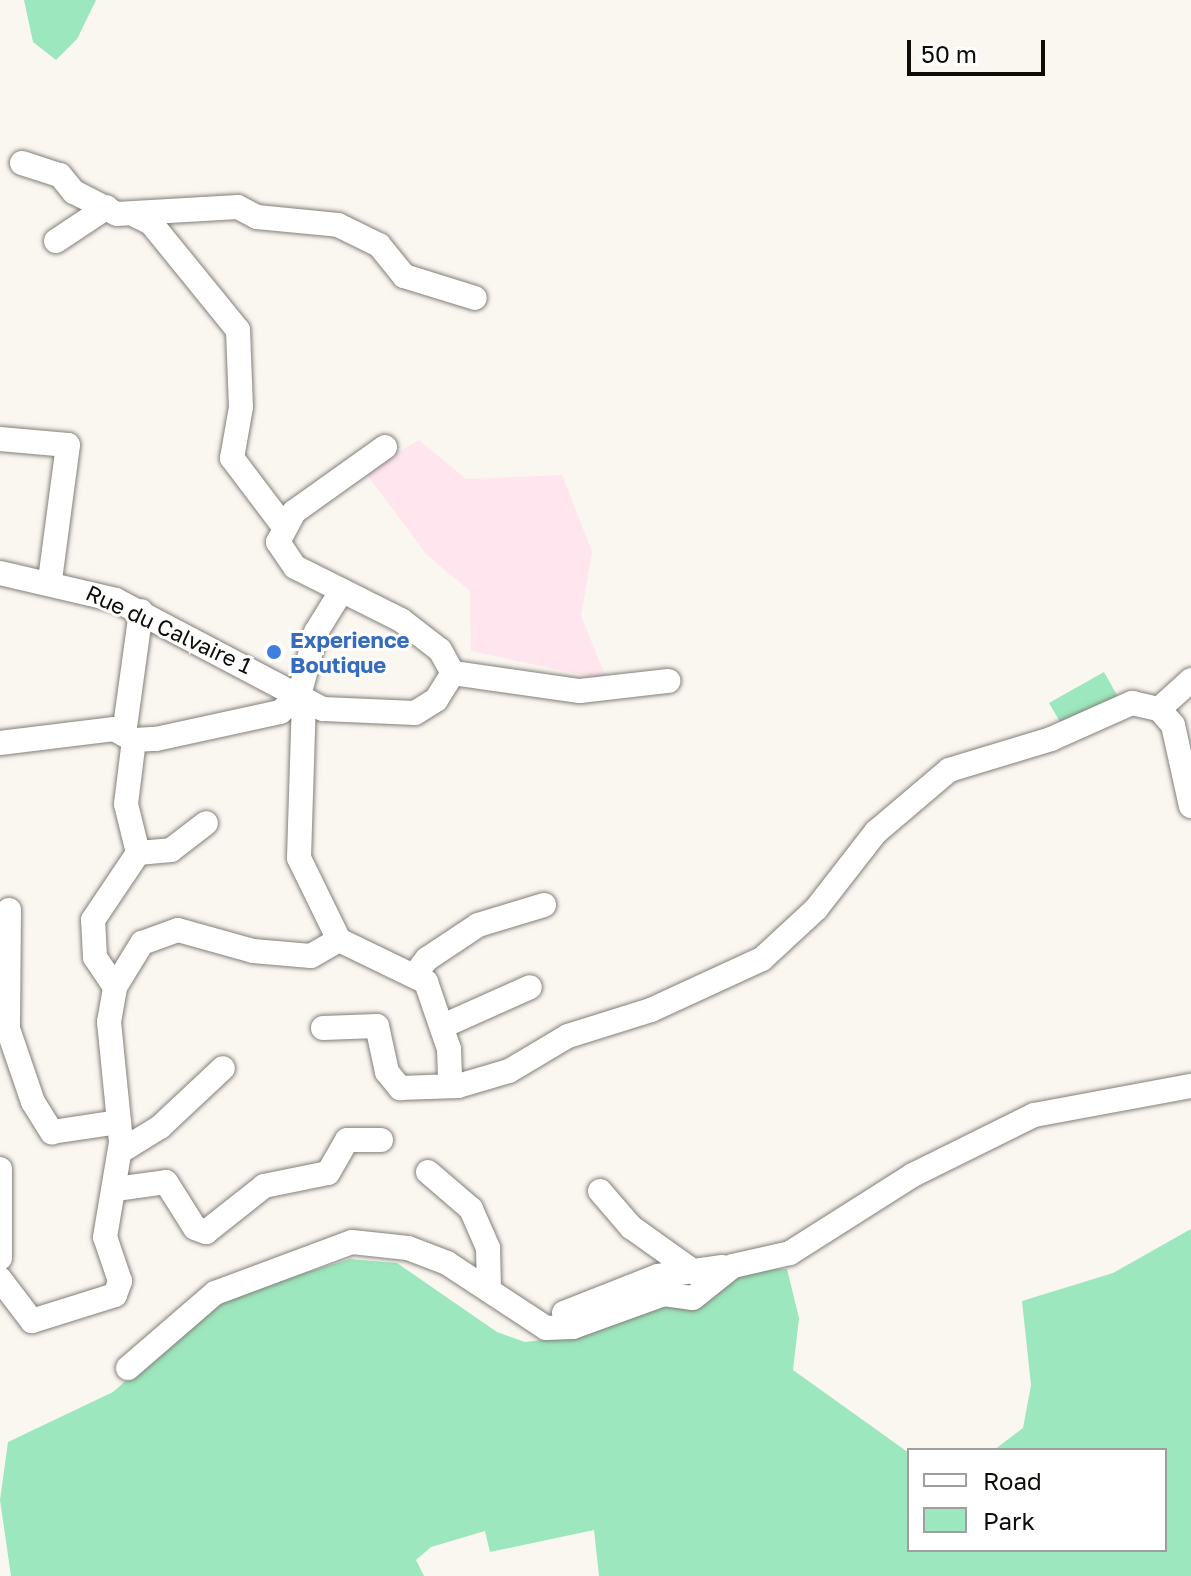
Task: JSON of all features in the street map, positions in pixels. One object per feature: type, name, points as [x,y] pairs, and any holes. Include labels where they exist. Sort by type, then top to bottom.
[{"type":"street","points":[[22,163],[60,175],[74,192],[151,223],[238,330],[241,407],[232,458],[282,524],[283,556],[401,620],[440,650],[453,673],[580,691],[668,681]]},
{"type":"street","points":[[56,241],[107,207]]},
{"type":"street","points":[[135,215],[238,207],[257,217],[320,221],[379,245],[404,276],[475,298]]},
{"type":"street","points":[[0,439],[68,445],[50,580]]},
{"type":"street","points":[[282,524],[385,447]]},
{"type":"street","name":"Rue du Calvaire 1","points":[[0,573],[50,580],[141,611],[302,700],[415,713],[436,700],[453,673]]},
{"type":"street","points":[[339,940],[333,914],[313,895],[299,858],[302,700],[316,632],[342,590]]},
{"type":"street","points":[[115,987],[95,957],[93,920],[138,853],[126,804],[141,611]]},
{"type":"street","points":[[1159,709],[1191,680]]},
{"type":"street","points":[[0,743],[129,737],[280,712],[302,700]]},
{"type":"street","points":[[323,1028],[377,1026],[387,1072],[400,1088],[450,1084],[509,1071],[593,1025],[623,1021],[736,976],[816,909],[876,832],[949,770],[1051,739],[1132,703],[1159,709],[1173,725],[1191,806]]},
{"type":"street","points":[[138,853],[171,850],[206,823]]},
{"type":"street","points":[[414,976],[427,959],[478,925],[544,905]]},
{"type":"street","points":[[9,910],[4,1036],[52,1132],[119,1122]]},
{"type":"street","points":[[0,1279],[32,1321],[110,1299],[120,1281],[105,1237],[121,1151],[110,1035],[115,987],[142,943],[169,931],[311,956],[339,940]]},
{"type":"street","points":[[339,940],[426,982],[443,1026],[450,1084]]},
{"type":"street","points":[[443,1026],[530,987]]},
{"type":"street","points":[[121,1151],[160,1127],[223,1068]]},
{"type":"street","points":[[546,1328],[600,1293],[658,1276],[699,1274],[790,1253],[913,1175],[1034,1115],[1191,1086]]},
{"type":"street","points":[[116,1189],[166,1182],[195,1228],[206,1232],[264,1186],[328,1173],[347,1140],[381,1140]]},
{"type":"street","points":[[0,1169],[0,1258]]},
{"type":"street","points":[[428,1172],[471,1209],[488,1248],[489,1290]]},
{"type":"street","points":[[600,1191],[609,1208],[670,1260],[699,1274]]},
{"type":"street","points":[[128,1368],[215,1293],[352,1242],[408,1248],[489,1290],[546,1328],[573,1327],[664,1294],[693,1298],[733,1266]]},
{"type":"shaded area","points":[[419,440],[466,479],[562,475],[592,552],[581,616],[607,680],[471,651],[470,591],[427,555],[365,472]]},
{"type":"green space","points":[[24,0],[96,0],[77,39],[56,60],[33,42]]},
{"type":"green space","points":[[1104,672],[1118,697],[1063,727],[1049,703]]},
{"type":"green space","points":[[1191,1229],[1191,1576],[599,1576],[594,1530],[490,1552],[485,1531],[431,1547],[416,1560],[424,1576],[11,1576],[0,1500],[8,1442],[113,1392],[215,1301],[350,1259],[397,1263],[497,1332],[525,1342],[577,1336],[652,1306],[703,1298],[738,1271],[787,1269],[799,1318],[793,1370],[907,1452],[907,1552],[1167,1552],[1167,1448],[997,1448],[1023,1428],[1031,1385],[1022,1301],[1113,1273]]},
{"type":"place","name":"Experience Boutique","points":[[274,652]]}]
